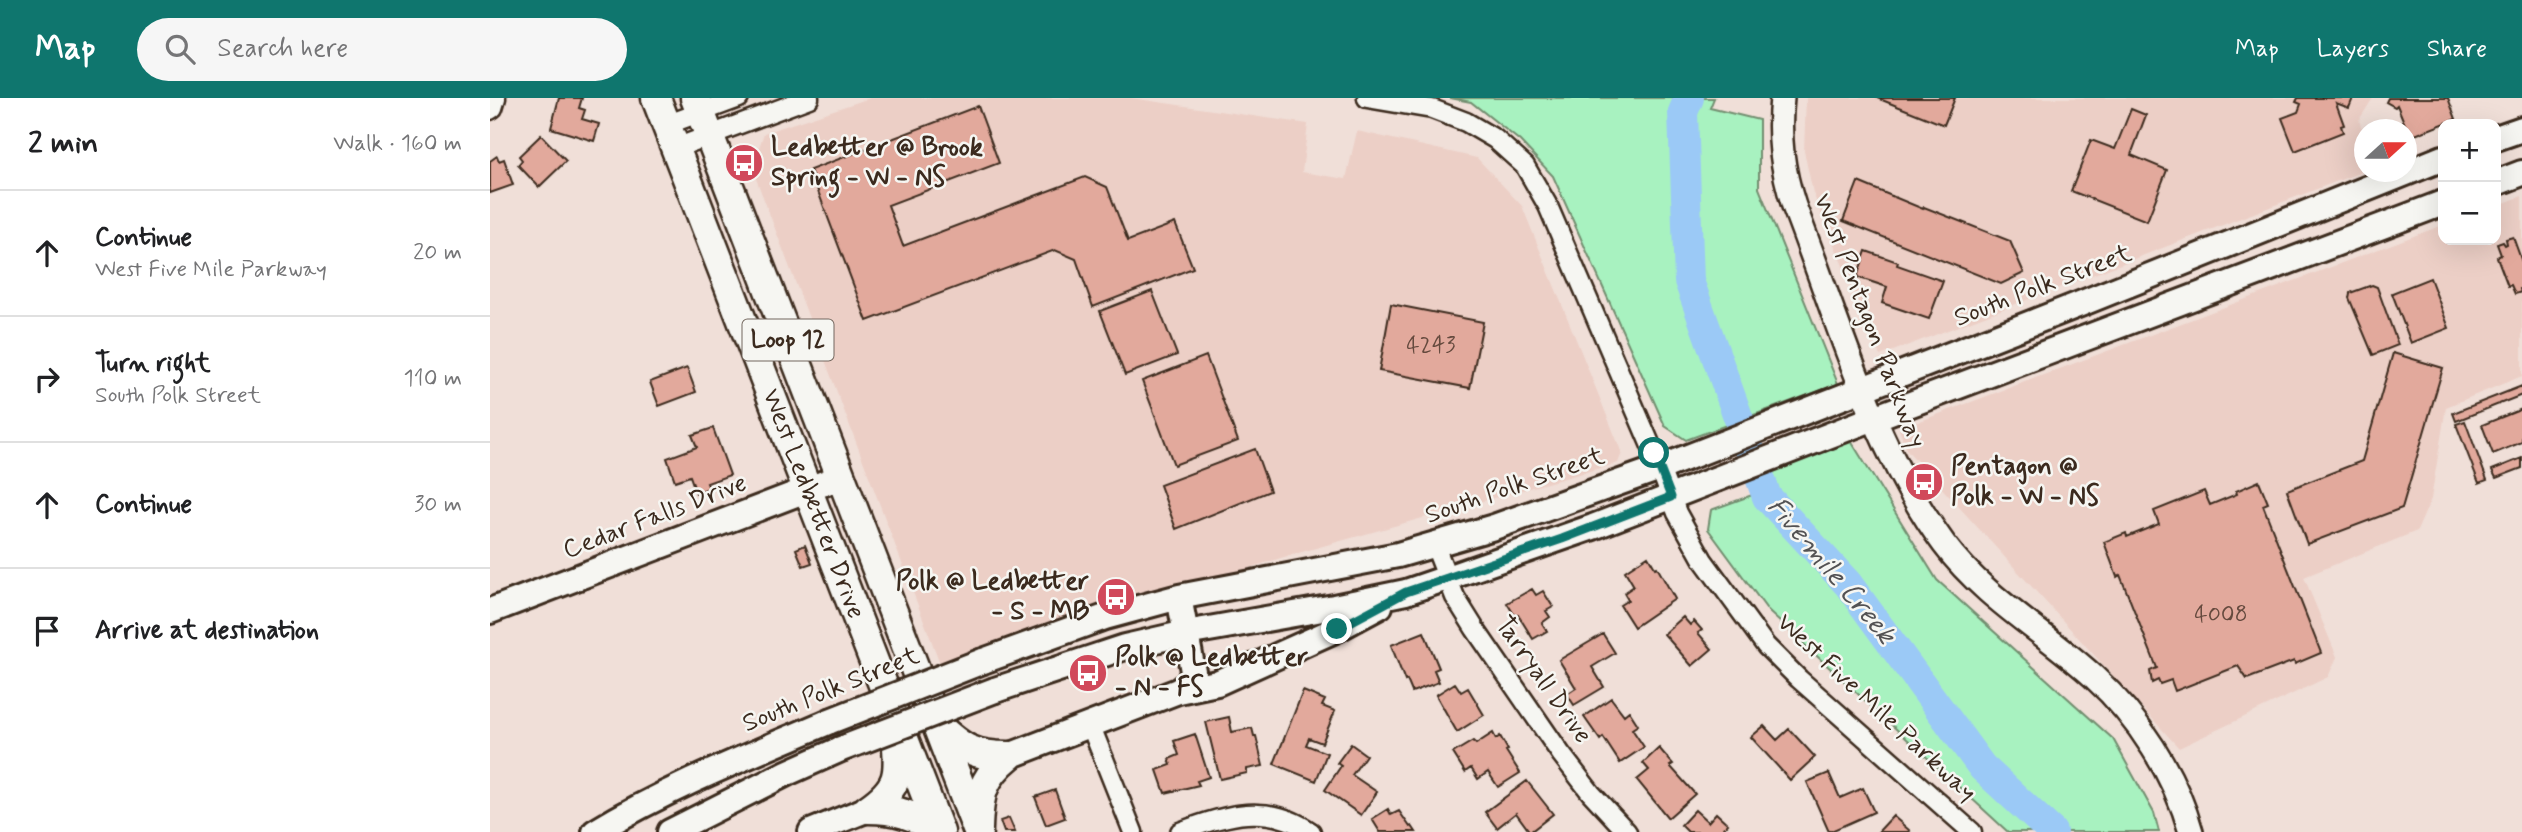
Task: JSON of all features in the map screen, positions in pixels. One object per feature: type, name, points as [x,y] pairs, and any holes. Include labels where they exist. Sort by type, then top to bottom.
[{"type":"main road","name":"West Ledbetter Drive","points":[[656,98],[940,832]]},
{"type":"main road","name":"West Ledbetter Drive","points":[[702,116],[978,832]]},
{"type":"main road","points":[[2501,136],[2522,129]]},
{"type":"main road","name":"South Polk Street","points":[[603,830],[687,783],[830,721],[983,661],[1105,617],[1179,597],[1331,569],[1435,546],[1520,519],[1660,468],[2080,304],[2438,160]]},
{"type":"main road","points":[[670,832],[776,778],[995,690],[1101,653],[1186,633],[1406,592],[1562,539],[2438,205]]},
{"type":"main road","points":[[2307,212],[2320,249]]},
{"type":"main road","points":[[2080,304],[2094,335]]},
{"type":"main road","name":"Cedar Falls Drive","points":[[490,611],[840,477]]},
{"type":"main road","points":[[978,832],[979,803],[985,781],[995,767],[1009,756],[1178,691],[1217,683],[1337,629],[1406,592]]},
{"type":"main road","points":[[1178,691],[1190,682],[1193,671],[1179,597]]},
{"type":"main road","points":[[811,832],[868,809],[891,790],[898,772],[892,708]]},
{"type":"main road","points":[[935,723],[956,743],[976,754],[1009,756]]},
{"type":"main road","points":[[868,809],[900,812],[927,825],[934,832]]},
{"type":"main road","points":[[689,832],[708,814]]},
{"type":"street","points":[[671,137],[702,116],[739,98]]},
{"type":"street","points":[[671,137],[702,116],[809,98]]},
{"type":"street","name":"West Five Mile Parkway","points":[[1367,98],[1432,109],[1466,122],[1495,139],[1525,166],[1548,206],[1671,497],[1703,560],[1766,646],[1799,679],[1972,832]]},
{"type":"street","name":"West Pentagon Parkway","points":[[1782,98],[1780,149],[1785,178],[1874,418],[1912,496],[1945,545],[1986,588],[2094,676],[2118,701],[2142,732],[2176,793],[2191,832]]},
{"type":"street","name":"Tarryall Drive","points":[[1435,546],[1455,597],[1475,629],[1561,754],[1591,793],[1627,832]]},
{"type":"street","points":[[1090,724],[1133,832]]},
{"type":"street","points":[[1180,832],[1239,813],[1273,814],[1311,832]]},
{"type":"shaded area","points":[[870,98],[1131,98],[1308,124],[1302,172],[1346,179],[1357,131],[1477,158],[1522,206],[1622,453],[1618,463],[1284,557],[941,666],[752,168],[764,133]]},
{"type":"shaded area","points":[[1806,98],[2373,98],[2360,119],[2354,119],[2354,175],[1880,356],[1813,193],[1804,151]]},
{"type":"shaded area","points":[[2522,196],[2522,376],[2446,407],[2431,499],[2417,531],[2304,577],[2337,657],[2328,677],[2179,748],[1906,449],[1899,429],[2438,227],[2438,245],[2501,245],[2501,204]]},
{"type":"green space","points":[[1450,98],[1714,98],[1710,108],[1759,120],[1759,188],[1838,384],[1686,440],[1665,426],[1553,176],[1520,141],[1471,102]]},
{"type":"green space","points":[[1851,441],[1937,580],[2113,739],[2154,813],[2159,832],[2008,832],[1769,612],[1708,529],[1711,510],[1777,486],[1765,473]]},
{"type":"building","points":[[559,98],[582,98],[579,108],[585,110],[582,119],[599,124],[594,141],[551,128]]},
{"type":"building","points":[[1877,98],[1955,98],[1944,125]]},
{"type":"building","points":[[2298,98],[2353,98],[2349,108],[2336,103],[2344,125],[2341,126],[2343,132],[2295,151],[2282,118],[2298,112],[2301,104],[2296,102]]},
{"type":"building","points":[[2388,98],[2448,98],[2456,119],[2438,119],[2438,126],[2417,134],[2417,119],[2403,119],[2397,105],[2395,107],[2386,102]]},
{"type":"building","points":[[978,106],[999,163],[888,205],[903,246],[1085,177],[1107,187],[1128,241],[1175,223],[1193,268],[1093,307],[1076,259],[1055,250],[867,321],[810,170]]},
{"type":"building","points":[[2131,109],[2146,115],[2131,155],[2167,170],[2147,221],[2071,191],[2091,140],[2115,149]]},
{"type":"building","points":[[541,135],[566,161],[539,187],[518,165],[522,160],[519,156]]},
{"type":"building","points":[[497,156],[499,161],[504,159],[513,185],[490,193],[490,161]]},
{"type":"building","points":[[1858,182],[2010,241],[2024,273],[2001,284],[1843,221]]},
{"type":"building","points":[[2513,237],[2522,262],[2522,288],[2521,292],[2515,294],[2511,285],[2508,286],[2497,257],[2501,255],[2497,245],[2503,242],[2507,244],[2506,239]]},
{"type":"building","points":[[1866,251],[1943,281],[1929,319],[1882,303],[1887,287],[1857,277]]},
{"type":"building","points":[[2430,278],[2449,328],[2411,343],[2392,293]]},
{"type":"building","points":[[2372,285],[2377,287],[2398,345],[2373,355],[2349,298],[2350,293]]},
{"type":"building","points":[[1152,291],[1177,355],[1125,375],[1100,311]]},
{"type":"building","points":[[1391,304],[1483,322],[1470,388],[1379,371]]},
{"type":"building","points":[[2393,353],[2443,368],[2402,508],[2307,544],[2287,490],[2362,461]]},
{"type":"building","points":[[1206,356],[1238,441],[1174,465],[1142,381]]},
{"type":"building","points":[[687,368],[696,392],[659,406],[650,382]]},
{"type":"building","points":[[2522,386],[2522,395],[2456,421],[2453,413]]},
{"type":"building","points":[[2522,409],[2522,442],[2493,454],[2482,425]]},
{"type":"building","points":[[2465,421],[2487,480],[2479,483],[2456,424]]},
{"type":"building","points":[[713,428],[730,475],[707,483],[709,488],[696,493],[690,476],[675,481],[667,458],[697,447],[692,435]]},
{"type":"building","points":[[1255,449],[1270,491],[1176,529],[1160,485]]},
{"type":"building","points":[[2522,458],[2522,468],[2496,478],[2492,470]]},
{"type":"building","points":[[2259,481],[2268,503],[2263,505],[2321,653],[2247,679],[2238,666],[2175,691],[2171,680],[2160,684],[2158,680],[2152,683],[2150,671],[2157,668],[2104,542],[2126,533],[2127,537],[2159,524],[2154,511],[2204,491],[2210,505]]},
{"type":"building","points":[[805,545],[812,563],[803,566],[796,549]]},
{"type":"building","points":[[1648,556],[1675,599],[1634,627],[1620,605],[1628,600],[1624,593],[1634,586],[1625,571]]},
{"type":"building","points":[[1532,589],[1536,595],[1543,591],[1553,607],[1546,611],[1550,617],[1542,623],[1547,631],[1533,639],[1507,603]]},
{"type":"building","points":[[1683,617],[1690,625],[1694,621],[1702,630],[1698,633],[1712,649],[1692,666],[1664,634]]},
{"type":"building","points":[[1424,632],[1439,668],[1434,670],[1439,682],[1412,692],[1391,645]]},
{"type":"building","points":[[1603,634],[1615,653],[1592,667],[1604,687],[1574,705],[1567,694],[1576,688],[1559,660]]},
{"type":"building","points":[[1455,683],[1461,692],[1468,688],[1484,715],[1457,732],[1436,695]]},
{"type":"building","points":[[1303,691],[1325,700],[1322,706],[1335,711],[1322,743],[1309,738],[1306,745],[1327,753],[1316,781],[1274,764]]},
{"type":"building","points":[[1611,698],[1624,715],[1629,711],[1638,725],[1632,729],[1644,747],[1620,763],[1603,737],[1600,740],[1584,717]]},
{"type":"building","points":[[1229,717],[1232,732],[1252,728],[1263,766],[1220,779],[1206,722]]},
{"type":"building","points":[[1764,726],[1777,740],[1789,729],[1815,757],[1790,780],[1751,737]]},
{"type":"building","points":[[1493,733],[1496,739],[1500,736],[1520,773],[1498,787],[1488,772],[1478,779],[1471,768],[1465,772],[1453,753],[1473,741],[1476,744]]},
{"type":"building","points":[[1195,734],[1209,777],[1197,781],[1199,785],[1165,793],[1157,770],[1171,765],[1169,759],[1179,755],[1174,741]]},
{"type":"building","points":[[1351,744],[1366,755],[1352,775],[1377,792],[1361,815],[1325,790],[1341,766],[1337,763]]},
{"type":"building","points":[[1659,748],[1673,764],[1670,766],[1695,794],[1668,818],[1637,780],[1649,770],[1643,763]]},
{"type":"building","points":[[1829,773],[1840,798],[1863,788],[1874,812],[1829,832],[1807,782]]},
{"type":"building","points":[[1527,781],[1553,814],[1530,832],[1516,813],[1497,828],[1485,812]]},
{"type":"building","points":[[1055,790],[1065,818],[1046,825],[1035,797]]},
{"type":"building","points":[[1388,809],[1391,815],[1399,811],[1416,832],[1380,832],[1372,819]]},
{"type":"building","points":[[1695,810],[1708,822],[1716,813],[1728,824],[1720,832],[1688,832],[1681,825]]},
{"type":"building","points":[[1893,816],[1910,831],[1878,832]]},
{"type":"building","points":[[1009,818],[1015,832],[1004,832],[1000,821]]},
{"type":"waterway","name":"Fivemile Creek","points":[[1689,98],[1683,112],[1689,281],[1767,497],[1848,584],[1982,767],[2052,832]]},
{"type":"place","name":"Ledbetter @ Brook Spring - W - NS","points":[[744,163]]},
{"type":"place","name":"Pentagon @ Polk - W - NS","points":[[1924,482]]},
{"type":"place","name":"Polk @ Ledbetter - S - MB","points":[[1116,597]]},
{"type":"place","name":"Polk @ Ledbetter - N - FS","points":[[1088,673]]},
{"type":"route","points":[[1337,629],[1406,592],[1562,539],[1671,497],[1654,453]]}]
